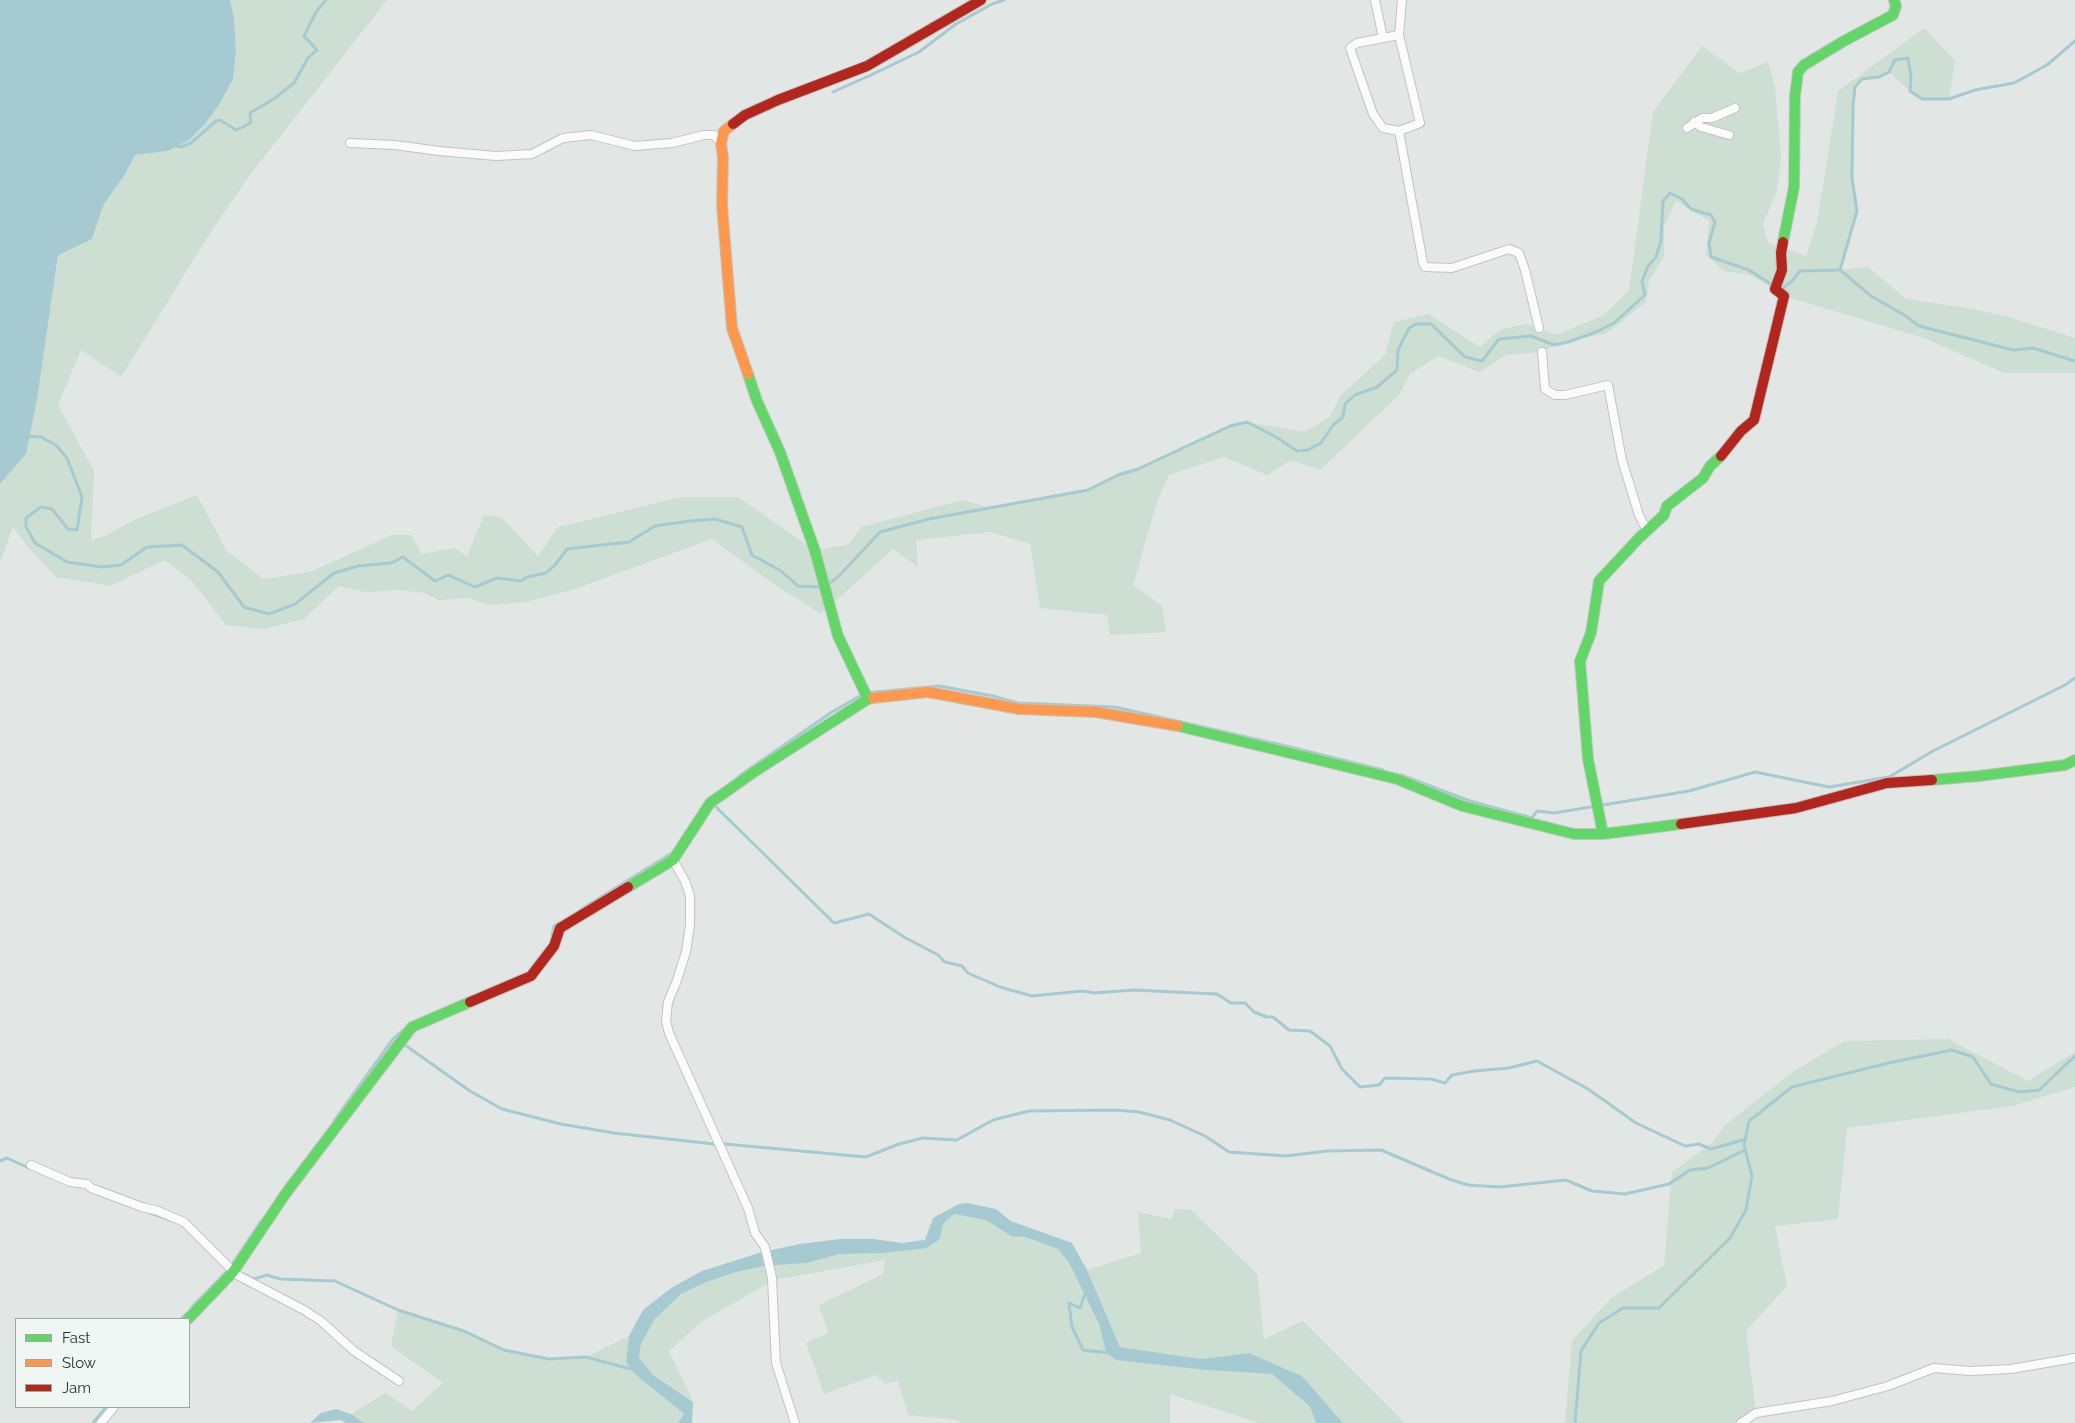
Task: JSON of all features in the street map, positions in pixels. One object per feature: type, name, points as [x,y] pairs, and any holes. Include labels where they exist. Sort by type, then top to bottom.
[{"type":"street","points":[[868,699],[838,636],[816,551],[780,452],[758,402],[732,328],[722,205],[721,143],[724,131],[745,116],[778,100],[867,66],[981,0]]},
{"type":"street","points":[[1375,0],[1383,38]]},
{"type":"street","points":[[1399,34],[1357,43],[1350,48],[1373,114],[1383,128],[1399,131],[1420,123],[1399,34],[1402,0]]},
{"type":"street","points":[[1603,834],[1588,759],[1580,661],[1591,633],[1599,581],[1664,515],[1667,506],[1688,488],[1704,478],[1710,466],[1724,453],[1741,431],[1754,420],[1757,414],[1784,296],[1775,289],[1782,270],[1781,253],[1794,187],[1796,167],[1795,96],[1798,72],[1804,65],[1844,41],[1894,15],[1896,6],[1894,0]]},
{"type":"street","points":[[1687,128],[1702,118],[1712,118],[1735,108]]},
{"type":"street","points":[[1694,122],[1701,128],[1729,135]]},
{"type":"street","points":[[1399,131],[1425,267],[1452,268],[1509,249],[1519,253],[1539,328]]},
{"type":"street","points":[[350,143],[394,145],[487,156],[515,156],[532,154],[563,138],[591,135],[635,146],[672,143],[704,135],[714,135],[721,143]]},
{"type":"street","points":[[1542,352],[1545,389],[1556,395],[1565,396],[1608,385],[1622,460],[1639,515],[1647,531]]},
{"type":"street","points":[[189,1318],[233,1272],[286,1193],[412,1027],[531,976],[554,946],[560,928],[673,860],[710,803],[754,772],[868,699],[928,692],[1020,709],[1096,712],[1166,723],[1397,779],[1462,806],[1574,834],[1603,834],[1796,808],[1888,783],[1979,776],[2065,765],[2075,760]]},
{"type":"street","points":[[673,860],[685,881],[690,896],[690,925],[686,952],[668,1002],[666,1021],[669,1032],[736,1177],[755,1233],[765,1247],[770,1270],[776,1363],[795,1423]]},
{"type":"street","points":[[31,1165],[70,1182],[87,1184],[91,1188],[179,1219],[202,1238],[233,1272],[304,1310],[321,1322],[354,1351],[399,1381]]},
{"type":"street","points":[[1741,1423],[1756,1413],[1832,1401],[1888,1386],[1934,1368],[1970,1371],[2011,1369],[2075,1358]]},
{"type":"street","points":[[101,1423],[113,1408]]},
{"type":"green space","points":[[230,0],[387,0],[250,175],[212,230],[121,377],[81,350],[58,405],[94,471],[91,540],[105,536],[134,520],[197,495],[226,550],[263,579],[310,572],[392,535],[411,535],[422,554],[454,548],[467,556],[484,515],[501,517],[538,556],[558,527],[682,497],[738,497],[816,551],[849,544],[861,527],[963,500],[990,508],[1088,490],[1230,426],[1247,422],[1304,432],[1330,417],[1340,396],[1385,355],[1394,322],[1428,314],[1480,347],[1501,329],[1527,324],[1556,335],[1604,315],[1629,290],[1653,112],[1702,46],[1740,73],[1768,62],[1775,87],[1781,158],[1777,191],[1763,224],[1768,243],[1806,256],[1817,223],[1838,91],[1924,28],[1955,61],[1949,99],[1922,99],[1889,72],[1879,77],[1862,79],[1855,87],[1851,149],[1852,178],[1857,211],[1840,270],[1868,267],[1906,299],[1968,308],[2009,317],[2075,338],[2075,373],[2004,373],[1924,338],[1784,296],[1751,275],[1723,271],[1706,254],[1709,221],[1676,201],[1664,226],[1664,256],[1649,281],[1646,302],[1607,333],[1554,345],[1542,352],[1506,355],[1479,372],[1438,356],[1410,374],[1399,395],[1320,470],[1291,460],[1267,475],[1224,457],[1169,475],[1157,502],[1133,585],[1162,606],[1166,632],[1110,635],[1107,615],[1040,608],[1030,544],[990,532],[916,540],[918,567],[893,549],[821,614],[771,582],[712,539],[572,590],[526,602],[490,605],[468,598],[439,600],[424,593],[400,590],[366,592],[339,586],[304,619],[263,629],[226,625],[191,580],[165,560],[110,586],[56,577],[28,547],[13,527],[0,562],[0,484],[26,453],[37,400],[58,255],[92,239],[104,204],[124,176],[135,155],[168,151],[189,140],[204,125],[219,105],[233,79],[236,51],[234,18]]},
{"type":"green space","points":[[1948,1039],[2028,1081],[2075,1052],[2075,1087],[2012,1106],[1847,1128],[1838,1219],[1775,1226],[1787,1286],[1746,1331],[1756,1413],[1741,1423],[1565,1423],[1572,1341],[1610,1299],[1664,1265],[1672,1172],[1713,1142],[1725,1125],[1794,1071],[1845,1041]]},
{"type":"green space","points":[[1175,1209],[1190,1209],[1257,1274],[1264,1339],[1303,1321],[1405,1423],[1343,1423],[1302,1376],[1249,1353],[1201,1359],[1120,1347],[1087,1270],[1141,1253],[1138,1212],[1171,1219]]},
{"type":"green space","points":[[954,1214],[986,1220],[1011,1236],[1026,1236],[1058,1249],[1069,1263],[1099,1324],[1106,1352],[1207,1370],[1272,1374],[1310,1408],[1316,1423],[1259,1423],[1170,1394],[1170,1423],[962,1423],[956,1420],[908,1415],[898,1381],[885,1384],[876,1375],[824,1394],[806,1343],[828,1333],[819,1305],[883,1274],[885,1260],[774,1280],[701,1322],[669,1351],[693,1401],[652,1374],[639,1357],[641,1344],[654,1320],[681,1294],[704,1283],[736,1272],[764,1266],[807,1263],[840,1254],[884,1253],[940,1239],[943,1224]]},
{"type":"green space","points":[[398,1310],[464,1331],[504,1350],[549,1359],[586,1357],[629,1336],[626,1361],[630,1369],[684,1415],[678,1423],[364,1423],[351,1414],[386,1393],[412,1411],[443,1383],[391,1346]]},
{"type":"water","points":[[0,0],[230,0],[234,18],[236,51],[233,79],[219,105],[204,125],[189,140],[168,151],[135,155],[124,176],[104,204],[92,239],[58,255],[37,400],[26,454],[0,484]]},
{"type":"water","points":[[967,1203],[996,1209],[1011,1221],[1072,1243],[1087,1270],[1120,1347],[1201,1359],[1249,1353],[1302,1376],[1343,1423],[1316,1423],[1310,1407],[1272,1374],[1207,1370],[1116,1360],[1106,1352],[1099,1324],[1069,1263],[1058,1249],[1026,1237],[1011,1236],[986,1220],[954,1214],[943,1224],[940,1239],[927,1248],[884,1253],[840,1254],[807,1263],[764,1266],[736,1272],[704,1283],[681,1294],[654,1320],[641,1344],[639,1357],[652,1374],[693,1402],[692,1423],[678,1423],[684,1414],[642,1380],[630,1369],[626,1361],[629,1336],[643,1310],[671,1288],[702,1271],[762,1252],[800,1244],[840,1239],[873,1239],[902,1243],[925,1240],[933,1218],[959,1204]]},
{"type":"water","points":[[336,1409],[351,1414],[364,1423],[346,1423],[341,1420],[310,1423],[321,1413]]},
{"type":"waterway","points":[[174,145],[181,147],[191,143],[216,121],[220,120],[236,130],[245,126],[251,122],[250,113],[275,98],[294,83],[308,58],[317,50],[304,36],[316,12],[326,0]]},
{"type":"waterway","points":[[833,92],[919,52],[956,24],[992,4],[1004,0]]},
{"type":"waterway","points":[[1840,270],[1857,211],[1852,178],[1853,107],[1855,87],[1862,79],[1879,77],[1889,72],[1895,60],[1908,58],[1911,77],[1910,91],[1922,99],[1949,99],[1975,90],[2014,83],[2047,65],[2075,41]]},
{"type":"waterway","points":[[827,585],[838,577],[880,532],[929,519],[1088,490],[1230,426],[1247,422],[1276,437],[1297,451],[1308,450],[1321,443],[1333,425],[1343,417],[1345,404],[1355,395],[1377,387],[1397,370],[1398,350],[1409,328],[1416,324],[1431,324],[1465,357],[1482,361],[1499,339],[1531,336],[1554,345],[1596,332],[1614,323],[1645,295],[1642,282],[1648,266],[1656,257],[1661,240],[1663,201],[1670,193],[1682,199],[1691,209],[1711,215],[1715,222],[1709,243],[1711,257],[1749,270],[1774,286]]},
{"type":"waterway","points":[[1779,289],[1781,290],[1792,281],[1800,271],[1840,270],[1871,296],[1906,316],[1919,326],[2013,350],[2033,348],[2075,361]]},
{"type":"waterway","points":[[26,436],[41,437],[56,445],[67,458],[82,497],[77,530],[68,529],[52,509],[41,507],[26,518],[26,527],[35,543],[67,562],[102,567],[121,565],[147,547],[182,545],[218,572],[244,607],[269,614],[295,604],[334,573],[358,566],[391,563],[403,557],[435,581],[448,575],[475,587],[497,578],[521,581],[527,577],[546,573],[555,565],[567,549],[629,542],[655,526],[715,519],[742,527],[752,555],[781,571],[798,586],[822,587]]},
{"type":"waterway","points":[[1401,775],[1470,801],[1532,818],[1537,811],[1554,813],[1689,791],[1755,772],[1829,787],[1889,777],[1933,751],[2065,685],[2075,678]]},
{"type":"waterway","points":[[739,776],[832,712],[865,693],[939,686],[993,696],[1018,703],[1115,707],[1383,770]]},
{"type":"waterway","points":[[715,806],[834,923],[869,914],[904,937],[938,955],[945,962],[962,966],[968,973],[1000,987],[1032,996],[1083,991],[1094,993],[1134,990],[1217,994],[1231,1003],[1245,1003],[1254,1012],[1267,1017],[1273,1017],[1289,1030],[1310,1031],[1330,1046],[1342,1069],[1360,1087],[1379,1085],[1385,1078],[1431,1079],[1445,1083],[1452,1075],[1509,1068],[1537,1061],[1588,1089],[1636,1123],[1685,1146],[1699,1144],[1711,1149],[1746,1139]]},
{"type":"waterway","points":[[580,910],[672,853]]},
{"type":"waterway","points":[[552,936],[554,926],[559,923]]},
{"type":"waterway","points":[[334,1121],[393,1039],[412,1022]]},
{"type":"waterway","points":[[405,1045],[470,1091],[502,1109],[561,1124],[614,1133],[714,1144]]},
{"type":"waterway","points":[[1575,1423],[1581,1351],[1599,1323],[1623,1308],[1659,1308],[1730,1238],[1746,1210],[1752,1176],[1744,1145],[1749,1121],[1792,1087],[1893,1062],[1952,1050],[1973,1057],[1991,1084],[2019,1092],[2039,1090],[2075,1056]]},
{"type":"waterway","points":[[725,1144],[866,1157],[899,1144],[923,1138],[957,1140],[993,1120],[1029,1111],[1115,1110],[1139,1112],[1170,1120],[1205,1136],[1229,1152],[1286,1156],[1327,1151],[1381,1150],[1449,1179],[1468,1185],[1500,1187],[1566,1180],[1592,1191],[1625,1194],[1669,1184],[1690,1170],[1708,1168],[1745,1150]]},
{"type":"waterway","points":[[0,1161],[7,1158],[31,1169]]},
{"type":"waterway","points":[[125,1204],[173,1221]]},
{"type":"waterway","points":[[233,1263],[261,1221]]},
{"type":"waterway","points":[[191,1308],[228,1270],[226,1268]]},
{"type":"waterway","points":[[241,1273],[254,1279],[267,1275],[280,1279],[335,1281],[398,1310],[464,1331],[504,1350],[549,1359],[586,1357],[630,1369],[633,1366]]},
{"type":"waterway","points":[[1086,1291],[1080,1308],[1069,1303],[1072,1327],[1083,1350],[1109,1353]]},
{"type":"waterway","points":[[182,1318],[187,1313]]},
{"type":"waterway","points":[[93,1423],[105,1408]]},
{"type":"traffic: fast","points":[[1783,242],[1794,187],[1795,96],[1798,72],[1804,65],[1893,15],[1896,6],[1894,0]]},
{"type":"traffic: fast","points":[[748,374],[757,401],[780,452],[815,551],[838,636],[868,699]]},
{"type":"traffic: fast","points":[[1603,834],[1588,759],[1580,661],[1591,633],[1599,581],[1639,538],[1664,515],[1667,506],[1703,478],[1710,466],[1721,456]]},
{"type":"traffic: fast","points":[[628,887],[673,860],[710,803],[754,772],[868,699],[873,698]]},
{"type":"traffic: fast","points":[[1178,726],[1397,779],[1462,806],[1574,834],[1603,834],[1681,824]]},
{"type":"traffic: fast","points":[[1932,780],[2065,765],[2075,760]]},
{"type":"traffic: fast","points":[[189,1318],[233,1272],[286,1193],[412,1027],[470,1002]]},
{"type":"traffic: slow","points":[[733,124],[724,131],[721,143],[723,158],[722,205],[732,328],[748,374]]},
{"type":"traffic: slow","points":[[873,698],[928,692],[1019,709],[1096,712],[1178,726]]},
{"type":"traffic: jam","points":[[733,124],[745,115],[778,100],[867,66],[981,0]]},
{"type":"traffic: jam","points":[[1721,456],[1741,431],[1754,420],[1784,296],[1775,289],[1782,270],[1781,253],[1783,242]]},
{"type":"traffic: jam","points":[[1681,824],[1796,808],[1887,783],[1932,780]]},
{"type":"traffic: jam","points":[[470,1002],[531,976],[554,946],[560,928],[628,887]]}]
